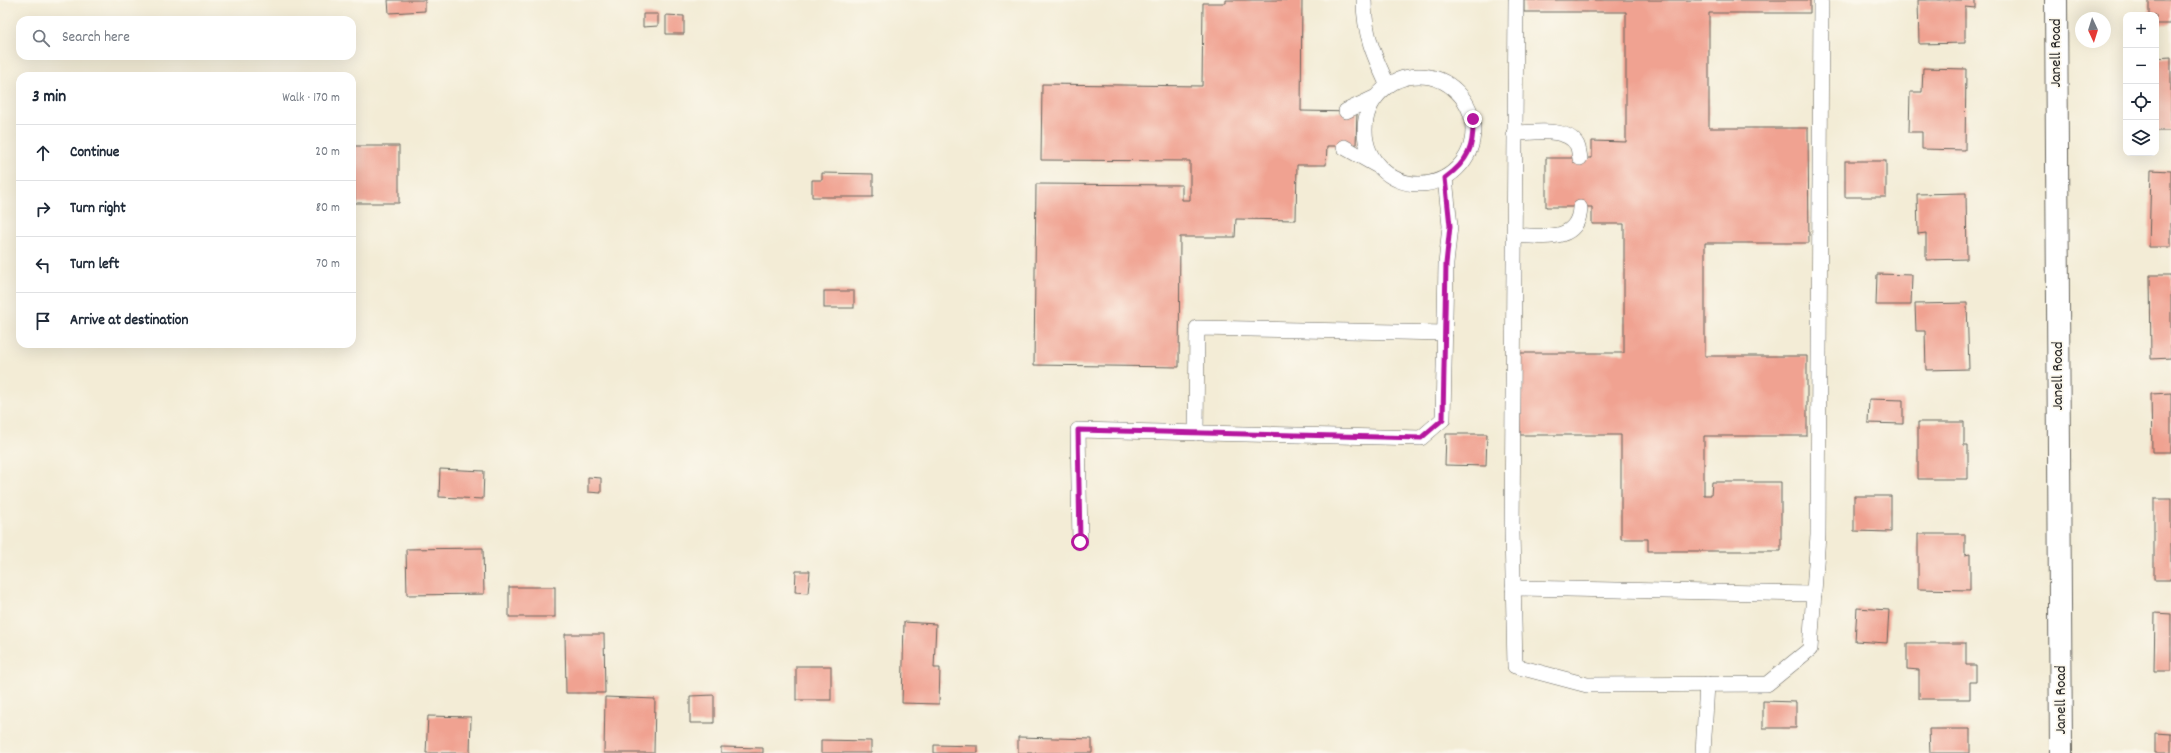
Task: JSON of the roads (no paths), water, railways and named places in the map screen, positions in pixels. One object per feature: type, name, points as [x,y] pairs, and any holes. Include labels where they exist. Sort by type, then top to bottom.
[{"type":"street","name":"Janell Road","points":[[2056,0],[2061,753]]},
{"type":"lane","points":[[1364,0],[1364,22],[1374,58],[1388,86]]},
{"type":"lane","points":[[1516,0],[1512,532],[1515,666],[1587,685],[1767,684],[1810,649],[1818,535],[1821,0]]},
{"type":"lane","points":[[1344,147],[1377,165],[1391,177],[1409,184],[1428,184],[1445,178],[1459,168],[1469,153],[1473,137],[1473,119],[1466,103],[1455,90],[1441,80],[1423,76],[1406,77],[1388,86],[1376,97],[1346,111]]},
{"type":"lane","points":[[1376,97],[1368,113],[1364,131],[1368,149],[1377,165]]},
{"type":"lane","points":[[1514,133],[1562,134],[1570,138],[1577,146],[1580,158]]},
{"type":"lane","points":[[1080,542],[1078,430],[1421,438],[1443,419],[1450,226],[1445,178]]},
{"type":"lane","points":[[1514,235],[1560,235],[1572,230],[1579,219],[1580,208]]},
{"type":"lane","points":[[1196,433],[1197,328],[1445,333]]},
{"type":"lane","points":[[1513,588],[1814,594]]},
{"type":"lane","points":[[1703,753],[1707,684]]}]
